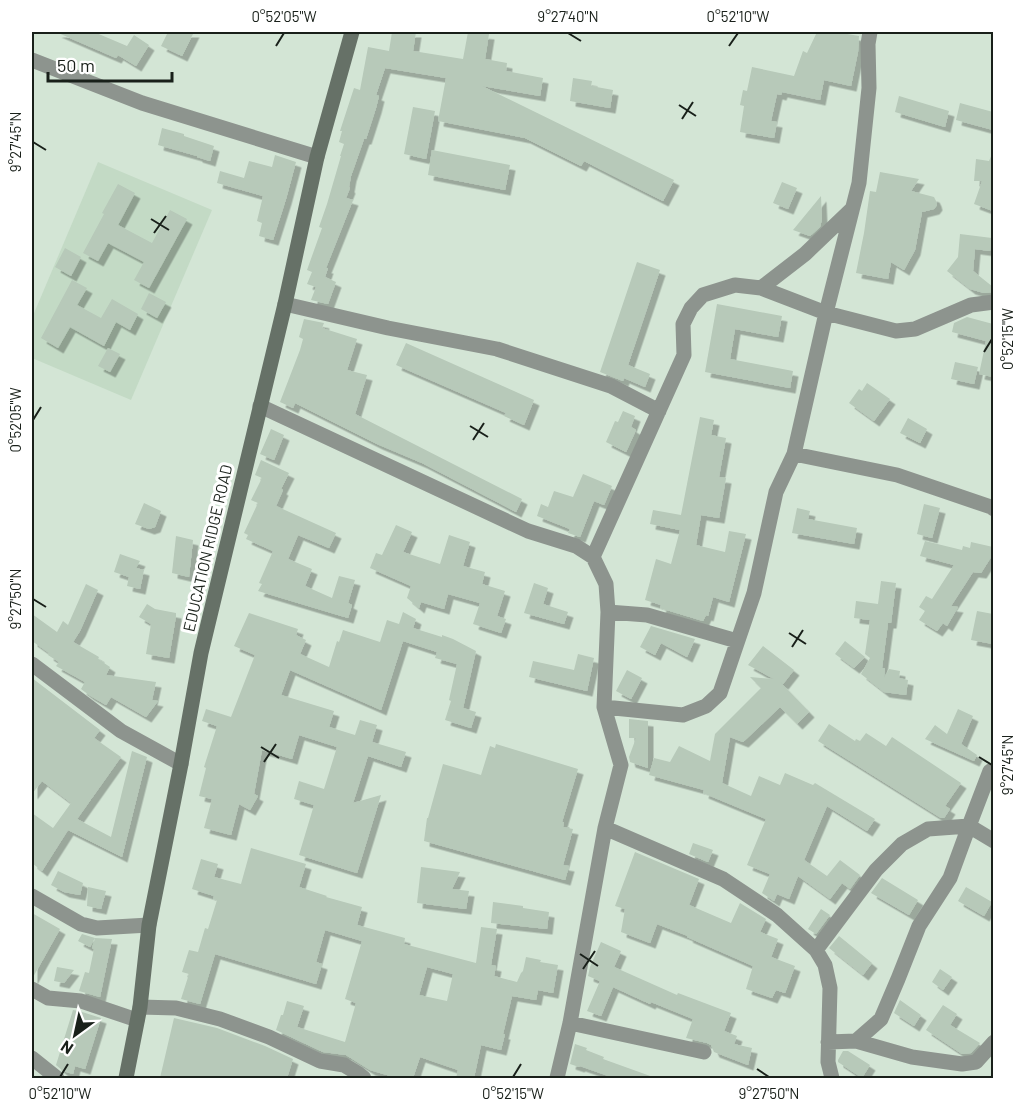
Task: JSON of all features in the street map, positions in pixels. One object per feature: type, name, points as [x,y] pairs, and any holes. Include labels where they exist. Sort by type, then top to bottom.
[{"type":"main road","name":"EDUCATION RIDGE ROAD","points":[[126,1078],[139,1014],[149,925],[201,653],[285,304],[317,158],[352,32]]},
{"type":"street","points":[[604,707],[683,715],[706,706],[720,693],[754,593],[776,492],[794,454],[859,183],[869,88],[870,32]]},
{"type":"street","points":[[32,60],[142,103],[317,158]]},
{"type":"street","points":[[761,288],[805,254],[852,209]]},
{"type":"street","points":[[593,557],[684,355],[683,324],[691,308],[703,295],[735,285],[761,288],[826,313],[896,331],[915,328],[971,305],[993,302]]},
{"type":"street","points":[[285,304],[388,328],[497,349],[611,386],[659,411]]},
{"type":"street","points":[[260,406],[528,531],[576,546],[593,557],[606,584],[608,612],[604,707],[621,765],[605,828],[570,1023],[557,1078]]},
{"type":"street","points":[[794,454],[897,475],[993,509]]},
{"type":"street","points":[[608,612],[647,615],[737,641]]},
{"type":"street","points":[[32,664],[121,731],[181,764]]},
{"type":"street","points":[[856,1041],[881,1019],[919,926],[950,878],[992,767]]},
{"type":"street","points":[[816,950],[876,870],[902,844],[928,829],[969,826],[993,841]]},
{"type":"street","points":[[605,828],[723,879],[777,915],[816,950],[825,965],[830,988],[828,1062],[832,1078]]},
{"type":"street","points":[[32,896],[81,924],[97,928],[149,925]]},
{"type":"street","points":[[32,989],[48,998],[139,1014],[176,1008],[220,1019],[269,1037],[320,1061],[344,1065],[364,1078]]},
{"type":"street","points":[[570,1023],[704,1052]]},
{"type":"street","points":[[828,1042],[856,1041],[912,1057],[962,1064],[976,1062],[993,1042]]},
{"type":"street","points":[[32,1058],[57,1078]]},
{"type":"shaded area","points":[[98,162],[212,210],[131,400],[32,358],[32,318]]},
{"type":"building","points":[[56,32],[94,32],[127,46],[134,35],[149,45],[136,66],[118,55],[116,58]]},
{"type":"building","points":[[168,32],[194,32],[182,56],[161,46]]},
{"type":"building","points":[[392,32],[416,32],[413,51],[463,59],[468,32],[489,34],[485,59],[507,63],[506,71],[543,78],[540,96],[482,86],[674,180],[663,201],[584,161],[581,166],[525,138],[438,121],[446,78],[385,68],[376,95],[379,96],[376,108],[351,176],[346,198],[353,200],[326,268],[328,268],[325,277],[336,282],[328,304],[311,300],[316,287],[307,284],[312,272],[307,270],[322,228],[319,227],[344,144],[339,142],[342,131],[340,131],[354,88],[360,90],[368,47],[389,51]]},
{"type":"building","points":[[817,32],[836,32],[859,36],[851,86],[824,80],[820,100],[782,92],[781,95],[777,94],[771,121],[777,122],[774,138],[740,132],[744,106],[740,105],[743,90],[747,91],[752,67],[794,76],[803,51],[807,53]]},
{"type":"building","points":[[573,78],[592,81],[591,86],[613,90],[610,108],[570,101]]},
{"type":"building","points":[[899,96],[949,111],[945,127],[895,112]]},
{"type":"building","points":[[960,103],[993,112],[993,130],[956,120]]},
{"type":"building","points":[[413,107],[435,111],[426,159],[404,154]]},
{"type":"building","points":[[162,128],[214,146],[210,161],[158,145]]},
{"type":"building","points":[[432,150],[510,165],[505,190],[428,175]]},
{"type":"building","points":[[992,154],[993,211],[974,204],[982,181],[974,181],[976,159],[989,161]]},
{"type":"building","points":[[275,155],[296,162],[273,240],[259,236],[262,223],[257,221],[263,196],[217,183],[220,171],[244,178],[249,161],[272,167]]},
{"type":"building","points":[[880,172],[919,179],[911,191],[934,197],[937,205],[934,209],[922,212],[915,250],[904,270],[891,262],[888,279],[856,273],[870,191],[876,192]]},
{"type":"building","points":[[782,182],[797,188],[788,209],[773,203]]},
{"type":"building","points":[[118,184],[135,193],[118,225],[152,243],[170,210],[187,219],[149,288],[134,280],[144,262],[108,243],[98,261],[83,253]]},
{"type":"building","points":[[821,196],[820,227],[810,236],[793,230]]},
{"type":"building","points":[[960,234],[992,238],[990,251],[975,249],[973,271],[993,287],[993,292],[984,293],[970,289],[947,271],[958,257]]},
{"type":"building","points":[[65,248],[81,257],[71,276],[55,267]]},
{"type":"building","points":[[637,262],[660,270],[628,365],[650,374],[645,387],[624,378],[623,381],[600,372]]},
{"type":"building","points":[[72,280],[87,288],[77,305],[101,318],[112,299],[138,314],[130,330],[116,322],[104,346],[70,327],[58,348],[41,338]]},
{"type":"building","points":[[149,293],[166,302],[157,318],[141,309]]},
{"type":"building","points":[[717,304],[782,316],[778,337],[735,329],[730,359],[793,371],[790,388],[705,372]]},
{"type":"building","points":[[967,317],[993,324],[993,377],[979,374],[986,341],[952,332],[954,323]]},
{"type":"building","points":[[304,319],[324,323],[322,328],[357,339],[347,370],[367,375],[355,414],[522,499],[516,512],[422,463],[377,444],[295,403],[293,408],[280,402],[300,350],[303,339],[299,337]]},
{"type":"building","points":[[406,343],[534,400],[524,425],[504,416],[506,413],[396,365]]},
{"type":"building","points":[[108,348],[120,354],[110,372],[98,366]]},
{"type":"building","points":[[955,362],[978,367],[974,384],[951,379]]},
{"type":"building","points":[[867,383],[890,399],[874,421],[849,403],[859,389],[862,391]]},
{"type":"building","points":[[623,411],[635,416],[631,427],[636,430],[626,452],[606,442],[615,421],[618,422]]},
{"type":"building","points":[[700,417],[714,420],[711,435],[726,438],[719,477],[726,478],[719,518],[701,515],[696,545],[725,552],[729,531],[746,534],[729,602],[713,597],[708,616],[706,615],[703,621],[660,608],[661,605],[645,600],[656,559],[671,564],[680,530],[650,524],[653,510],[681,515]]},
{"type":"building","points":[[908,418],[927,429],[920,443],[900,433]]},
{"type":"building","points":[[271,429],[284,435],[274,460],[260,454]]},
{"type":"building","points":[[261,460],[289,473],[276,506],[336,533],[329,548],[298,535],[288,559],[312,569],[305,586],[332,598],[339,576],[355,580],[348,603],[352,605],[348,618],[258,591],[262,584],[259,583],[273,551],[246,539],[248,535],[244,533],[258,503],[251,500],[262,478],[255,475]]},
{"type":"building","points":[[583,474],[612,486],[604,505],[594,501],[580,537],[568,533],[570,529],[537,516],[541,504],[548,507],[554,491],[573,497]]},
{"type":"building","points":[[144,503],[161,511],[155,527],[149,529],[135,524]]},
{"type":"building","points":[[924,504],[940,508],[932,538],[917,534]]},
{"type":"building","points":[[797,508],[810,511],[808,519],[857,528],[854,544],[792,533]]},
{"type":"building","points":[[396,525],[412,532],[403,552],[440,564],[449,535],[470,542],[463,566],[485,572],[482,584],[505,591],[497,616],[506,619],[501,633],[473,624],[480,603],[448,594],[444,609],[421,602],[419,608],[407,598],[411,586],[370,568],[376,553],[382,555]]},
{"type":"building","points":[[176,536],[193,540],[189,577],[172,573]]},
{"type":"building","points":[[925,541],[962,550],[963,546],[970,548],[971,542],[993,547],[993,554],[981,573],[973,572],[951,606],[958,607],[947,626],[943,623],[937,631],[919,620],[925,611],[919,607],[926,596],[932,599],[954,565],[920,556]]},
{"type":"building","points":[[120,554],[140,561],[136,568],[144,570],[140,589],[127,586],[129,577],[114,572]]},
{"type":"building","points":[[881,581],[896,583],[882,668],[885,668],[884,678],[889,669],[900,671],[899,678],[908,680],[906,695],[884,692],[861,674],[870,658],[865,654],[870,620],[854,618],[856,601],[878,604]]},
{"type":"building","points":[[534,583],[548,588],[543,604],[568,612],[564,624],[524,613]]},
{"type":"building","points":[[86,584],[98,590],[73,642],[99,657],[98,659],[110,667],[106,675],[156,682],[152,700],[158,701],[146,717],[111,697],[106,705],[89,695],[81,689],[85,682],[56,666],[59,662],[32,641],[32,614],[57,632],[63,621],[68,625]]},
{"type":"building","points":[[147,604],[155,609],[176,613],[169,658],[146,654],[151,624],[139,617]]},
{"type":"building","points":[[977,611],[993,614],[993,644],[971,640]]},
{"type":"building","points":[[403,612],[416,619],[413,628],[453,639],[476,651],[463,708],[476,712],[471,728],[445,720],[451,701],[449,700],[457,664],[435,658],[437,652],[403,641],[381,710],[290,670],[281,695],[334,711],[329,727],[355,735],[360,720],[377,725],[372,742],[406,752],[401,767],[368,756],[353,803],[381,795],[357,873],[299,855],[314,805],[294,799],[299,781],[324,789],[337,747],[299,735],[292,759],[262,750],[254,794],[258,796],[250,810],[239,804],[231,835],[204,828],[212,799],[199,796],[206,768],[204,767],[217,726],[202,721],[206,709],[231,717],[255,655],[234,646],[249,613],[298,629],[296,635],[306,640],[300,654],[329,667],[343,630],[380,642],[387,620],[399,624]]},
{"type":"building","points":[[651,626],[695,639],[687,657],[661,643],[655,655],[640,647]]},
{"type":"building","points":[[845,641],[865,657],[854,668],[835,654]]},
{"type":"building","points":[[763,646],[794,670],[783,684],[780,682],[809,712],[797,724],[780,707],[743,742],[730,737],[722,783],[751,796],[759,776],[780,785],[785,773],[813,785],[815,783],[875,819],[867,831],[827,806],[804,860],[827,876],[840,860],[860,875],[850,889],[842,883],[830,899],[798,876],[789,899],[777,894],[774,901],[762,893],[770,874],[747,865],[766,819],[703,793],[704,790],[649,775],[654,758],[670,762],[679,746],[710,761],[715,734],[761,688],[750,677],[774,679],[748,665]]},
{"type":"building","points":[[578,654],[594,658],[587,691],[529,677],[533,661],[574,670]]},
{"type":"building","points":[[627,670],[642,678],[631,699],[616,691]]},
{"type":"building","points":[[32,678],[100,730],[94,738],[121,757],[77,819],[111,837],[132,751],[147,757],[122,857],[68,830],[42,871],[32,863],[32,813],[53,828],[71,803],[42,781],[32,794]]},
{"type":"building","points":[[958,709],[973,716],[961,744],[977,755],[974,761],[925,739],[935,725],[947,734]]},
{"type":"building","points":[[629,719],[648,721],[648,768],[630,762],[629,757],[636,738],[629,738]]},
{"type":"building","points":[[829,724],[855,741],[856,739],[860,741],[866,733],[886,746],[892,737],[961,783],[945,806],[950,809],[944,818],[818,741]]},
{"type":"building","points":[[496,744],[578,769],[562,822],[564,822],[563,827],[573,829],[563,865],[569,866],[565,880],[424,841],[427,818],[443,764],[481,775],[490,746],[495,748]]},
{"type":"building","points":[[693,843],[713,850],[708,862],[689,854]]},
{"type":"building","points":[[251,848],[306,864],[299,887],[362,907],[357,925],[405,938],[404,944],[476,963],[481,927],[497,929],[491,965],[496,966],[494,976],[517,982],[523,971],[526,957],[541,960],[540,962],[558,965],[553,993],[538,990],[536,1000],[512,996],[501,1050],[481,1045],[474,1078],[456,1078],[458,1070],[420,1057],[413,1078],[397,1078],[370,1070],[346,1055],[323,1052],[276,1030],[287,1001],[304,1006],[297,1027],[345,1042],[356,1003],[345,999],[362,941],[325,930],[316,962],[322,964],[316,984],[215,954],[200,1004],[181,999],[189,974],[182,972],[189,950],[198,952],[217,900],[213,899],[214,896],[192,889],[201,859],[218,864],[214,877],[241,884]],"holes":[[[427,967],[453,974],[447,1001],[419,995]]]},
{"type":"building","points":[[635,852],[699,879],[689,905],[731,923],[740,903],[766,919],[760,932],[778,939],[771,957],[795,966],[785,993],[776,990],[772,998],[746,989],[753,966],[657,924],[650,943],[621,932],[625,909],[615,906]]},
{"type":"building","points":[[421,867],[460,872],[452,889],[469,891],[466,909],[417,903]]},
{"type":"building","points":[[58,871],[83,883],[80,895],[64,892],[51,885]]},
{"type":"building","points":[[882,878],[918,900],[909,915],[871,893]]},
{"type":"building","points":[[88,887],[106,891],[101,909],[87,906]]},
{"type":"building","points":[[966,887],[992,902],[984,916],[958,901]]},
{"type":"building","points":[[493,902],[549,912],[547,929],[491,923]]},
{"type":"building","points":[[821,909],[830,915],[816,934],[808,929]]},
{"type":"building","points":[[32,913],[60,929],[32,979]]},
{"type":"building","points":[[82,934],[95,938],[90,947],[78,941]]},
{"type":"building","points":[[839,936],[872,963],[863,975],[829,948]]},
{"type":"building","points":[[95,938],[112,939],[100,997],[79,991],[85,972],[89,973]]},
{"type":"building","points":[[601,942],[621,951],[614,967],[677,995],[678,993],[731,1013],[724,1031],[737,1036],[734,1044],[752,1048],[748,1065],[714,1052],[711,1045],[707,1043],[686,1038],[693,1019],[651,1002],[650,1004],[613,987],[601,1016],[587,1011],[600,981],[588,976]]},
{"type":"building","points":[[57,967],[74,970],[64,983],[54,981]]},
{"type":"building","points":[[940,969],[952,977],[943,990],[932,982]]},
{"type":"building","points":[[900,1000],[921,1015],[914,1026],[894,1013]]},
{"type":"building","points":[[943,1005],[957,1014],[950,1025],[980,1043],[971,1053],[962,1054],[926,1030]]},
{"type":"building","points":[[73,1010],[101,1018],[85,1069],[75,1066],[73,1074],[63,1071],[56,1065]]},
{"type":"building","points":[[174,1018],[217,1028],[293,1059],[287,1078],[160,1078]]},
{"type":"building","points":[[575,1044],[604,1057],[603,1059],[653,1077],[614,1078],[570,1064]]},
{"type":"building","points":[[843,1051],[848,1051],[870,1065],[862,1078],[838,1062]]}]
